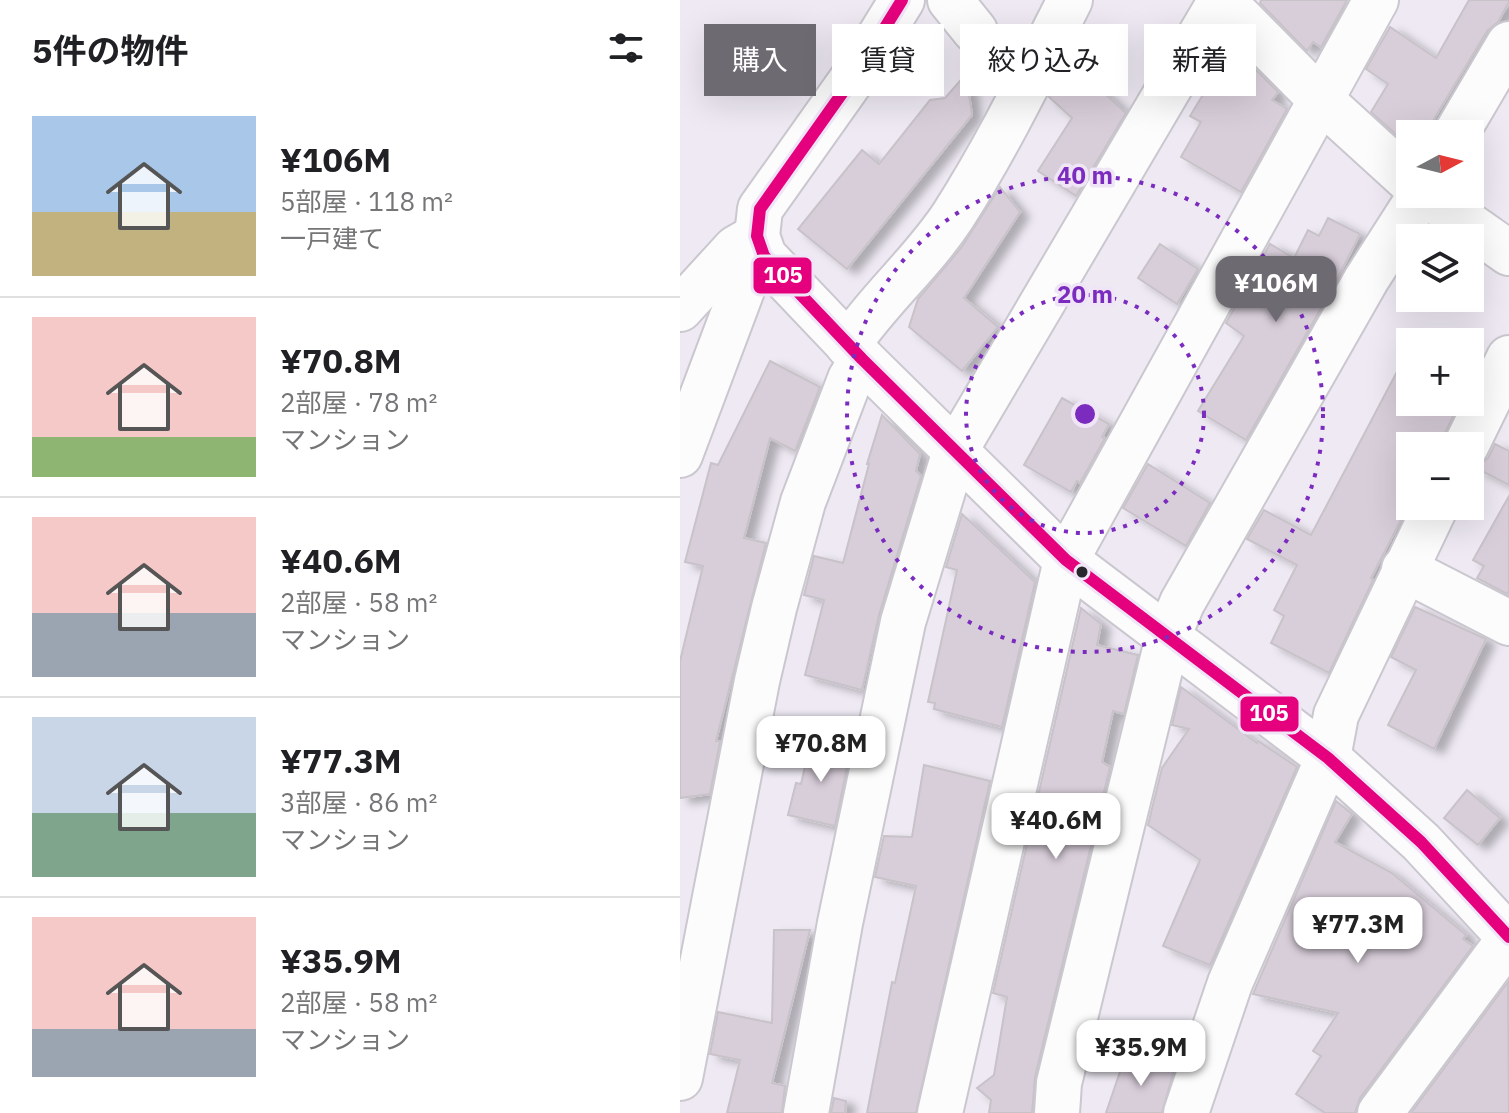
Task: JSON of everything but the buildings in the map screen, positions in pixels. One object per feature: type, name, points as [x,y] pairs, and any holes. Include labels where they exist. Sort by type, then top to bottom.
[{"type":"street","points":[[680,455],[760,246],[760,209],[860,68],[902,0]]},
{"type":"street","points":[[680,1078],[774,608],[803,502],[850,379],[863,323],[925,254],[953,216],[996,146],[1070,0]]},
{"type":"street","points":[[806,1113],[840,923],[903,622],[955,451],[1222,0],[1320,99],[1396,168]]},
{"type":"street","points":[[940,1113],[1066,560],[1376,0]]},
{"type":"street","points":[[1464,120],[1509,44]]},
{"type":"street","points":[[1057,1113],[1059,1083],[1168,637],[1182,603],[1366,280],[1414,208]]},
{"type":"street","points":[[1443,208],[1509,253]]},
{"type":"street","points":[[680,309],[736,248],[760,246]]},
{"type":"street","points":[[760,246],[855,352],[1066,560],[1328,758],[1421,842],[1509,938],[1380,1113]]},
{"type":"street","points":[[1486,429],[1509,358]]},
{"type":"street","points":[[1186,1113],[1230,983],[1328,758],[1336,715],[1429,520]]},
{"type":"street","points":[[1404,569],[1509,623]]},
{"type":"transit line","name":"105","points":[[902,0],[860,68],[760,209],[757,236],[764,256],[862,359],[1066,560],[1328,758],[1421,842],[1509,937]]}]
